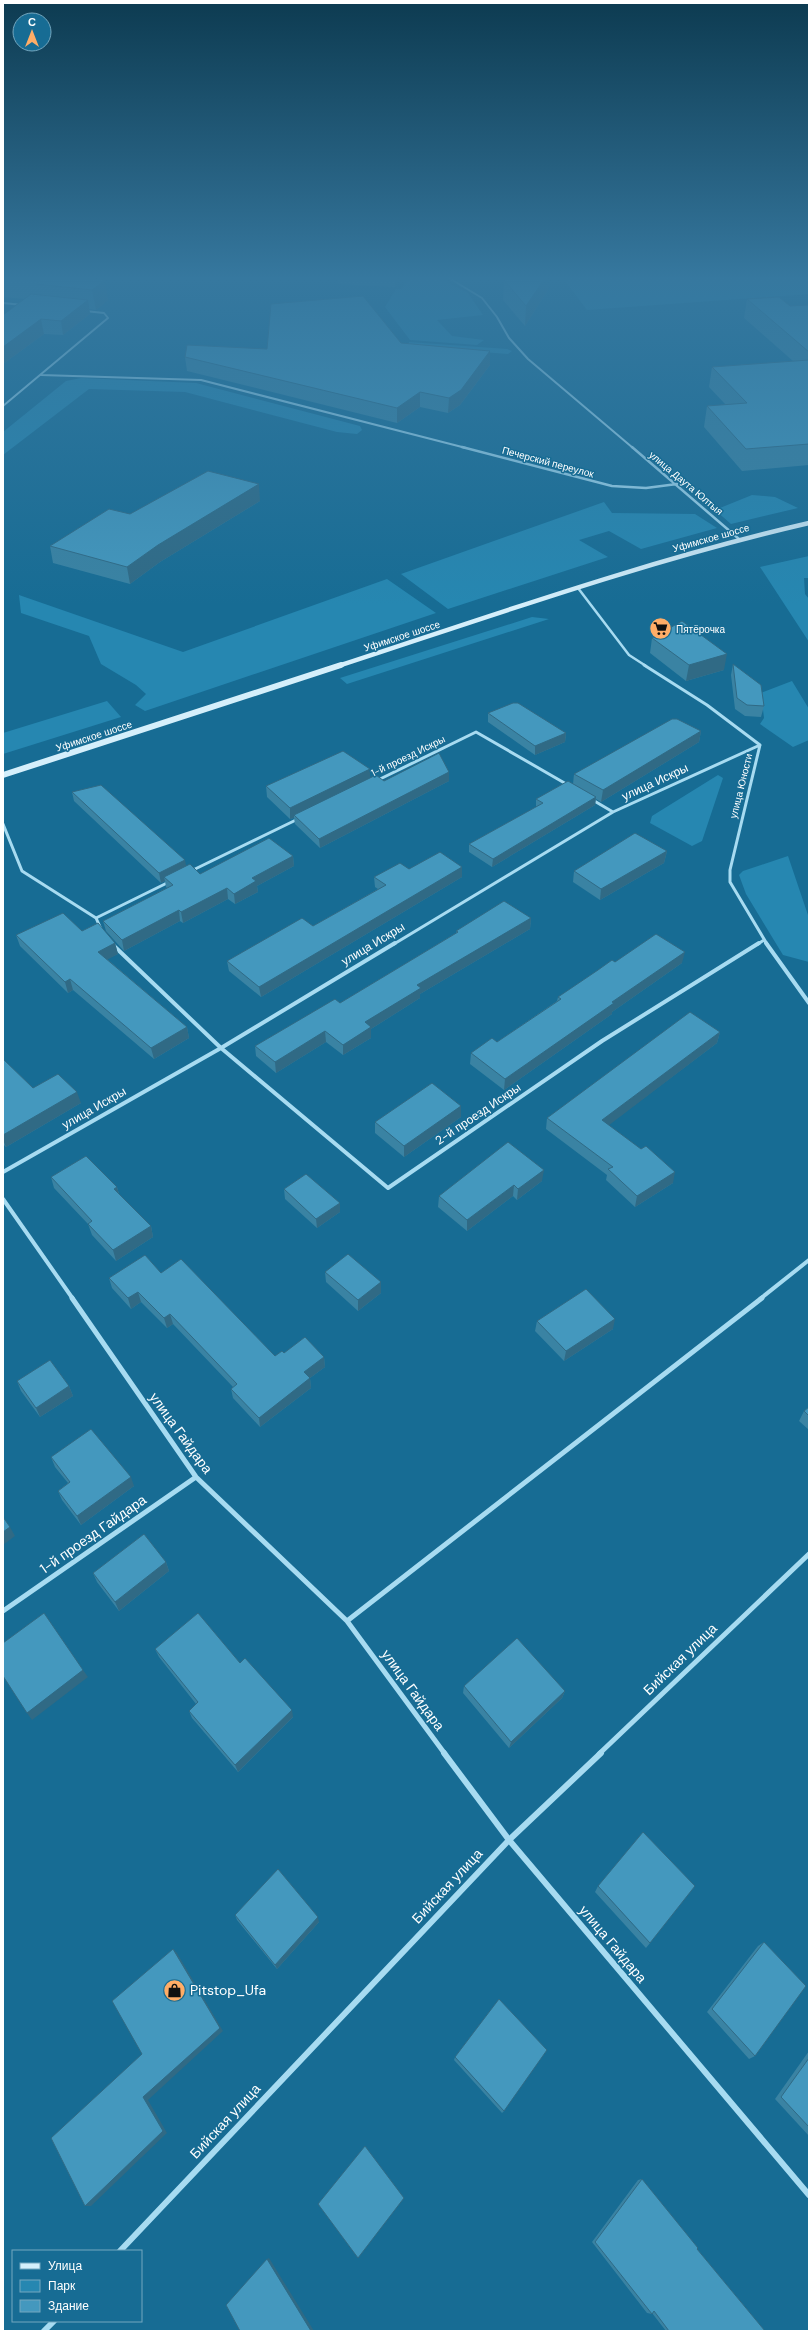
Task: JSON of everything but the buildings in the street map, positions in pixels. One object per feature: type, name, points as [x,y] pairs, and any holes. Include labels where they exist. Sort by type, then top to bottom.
[{"type":"main road","name":"Уфимское шоссе","points":[[3,775],[578,588],[740,539],[809,523]]},
{"type":"street","points":[[3,406],[26,387]]},
{"type":"street","name":"Печерский переулок","points":[[228,387],[612,486],[646,488],[677,484]]},
{"type":"street","name":"улица Даута Юлтыя","points":[[561,387],[740,539]]},
{"type":"street","name":"улица Юности","points":[[578,588],[629,655],[707,705],[760,744],[730,870],[730,882],[764,940],[809,1003]]},
{"type":"street","name":"1-й проезд Искры","points":[[368,785],[476,732],[572,788]]},
{"type":"street","name":"улица Искры","points":[[3,1172],[220,1048],[614,812],[760,744]]},
{"type":"street","points":[[586,796],[614,812]]},
{"type":"street","points":[[189,872],[304,816]]},
{"type":"street","points":[[3,824],[22,871],[96,918],[102,931]]},
{"type":"street","points":[[96,918],[175,880]]},
{"type":"street","name":"2-й проезд Искры","points":[[220,1048],[388,1188],[602,1041],[764,940]]},
{"type":"street","points":[[110,943],[220,1048]]},
{"type":"street","name":"улица Гайдара","points":[[3,1198],[196,1477],[347,1621],[509,1840],[809,2195]]},
{"type":"street","points":[[347,1621],[714,1336],[809,1260]]},
{"type":"street","name":"1-й проезд Гайдара","points":[[3,1611],[196,1477]]},
{"type":"street","name":"Бийская улица","points":[[121,2250],[509,1840],[808,1555]]},
{"type":"street","points":[[44,2331],[53,2322]]},
{"type":"green space","points":[[59,387],[211,387],[360,426],[362,430],[357,434],[337,432],[185,392],[89,389],[3,455],[3,432]]},
{"type":"green space","points":[[752,495],[775,497],[798,508],[731,524],[715,510]]},
{"type":"green space","points":[[604,502],[612,513],[695,514],[717,528],[641,549],[609,531],[579,540],[608,557],[448,609],[401,574]]},
{"type":"green space","points":[[809,556],[809,578],[804,578],[805,594],[809,599],[809,642],[760,567]]},
{"type":"green space","points":[[387,579],[436,613],[145,711],[135,705],[146,694],[136,685],[101,664],[89,636],[21,613],[19,595],[183,652]]},
{"type":"green space","points":[[532,617],[549,619],[347,684],[340,678]]},
{"type":"green space","points":[[792,681],[809,709],[809,740],[793,747],[760,724],[764,718],[761,693]]},
{"type":"green space","points":[[107,701],[121,717],[3,754],[3,733]]},
{"type":"green space","points":[[718,775],[723,778],[702,841],[692,846],[650,823],[652,816]]},
{"type":"green space","points":[[788,856],[809,918],[809,962],[783,955],[746,894],[739,875],[743,871]]},
{"type":"place","name":"Пятёрочка","points":[[661,629]]},
{"type":"place","name":"Pitstop_Ufa","points":[[175,1990]]}]
